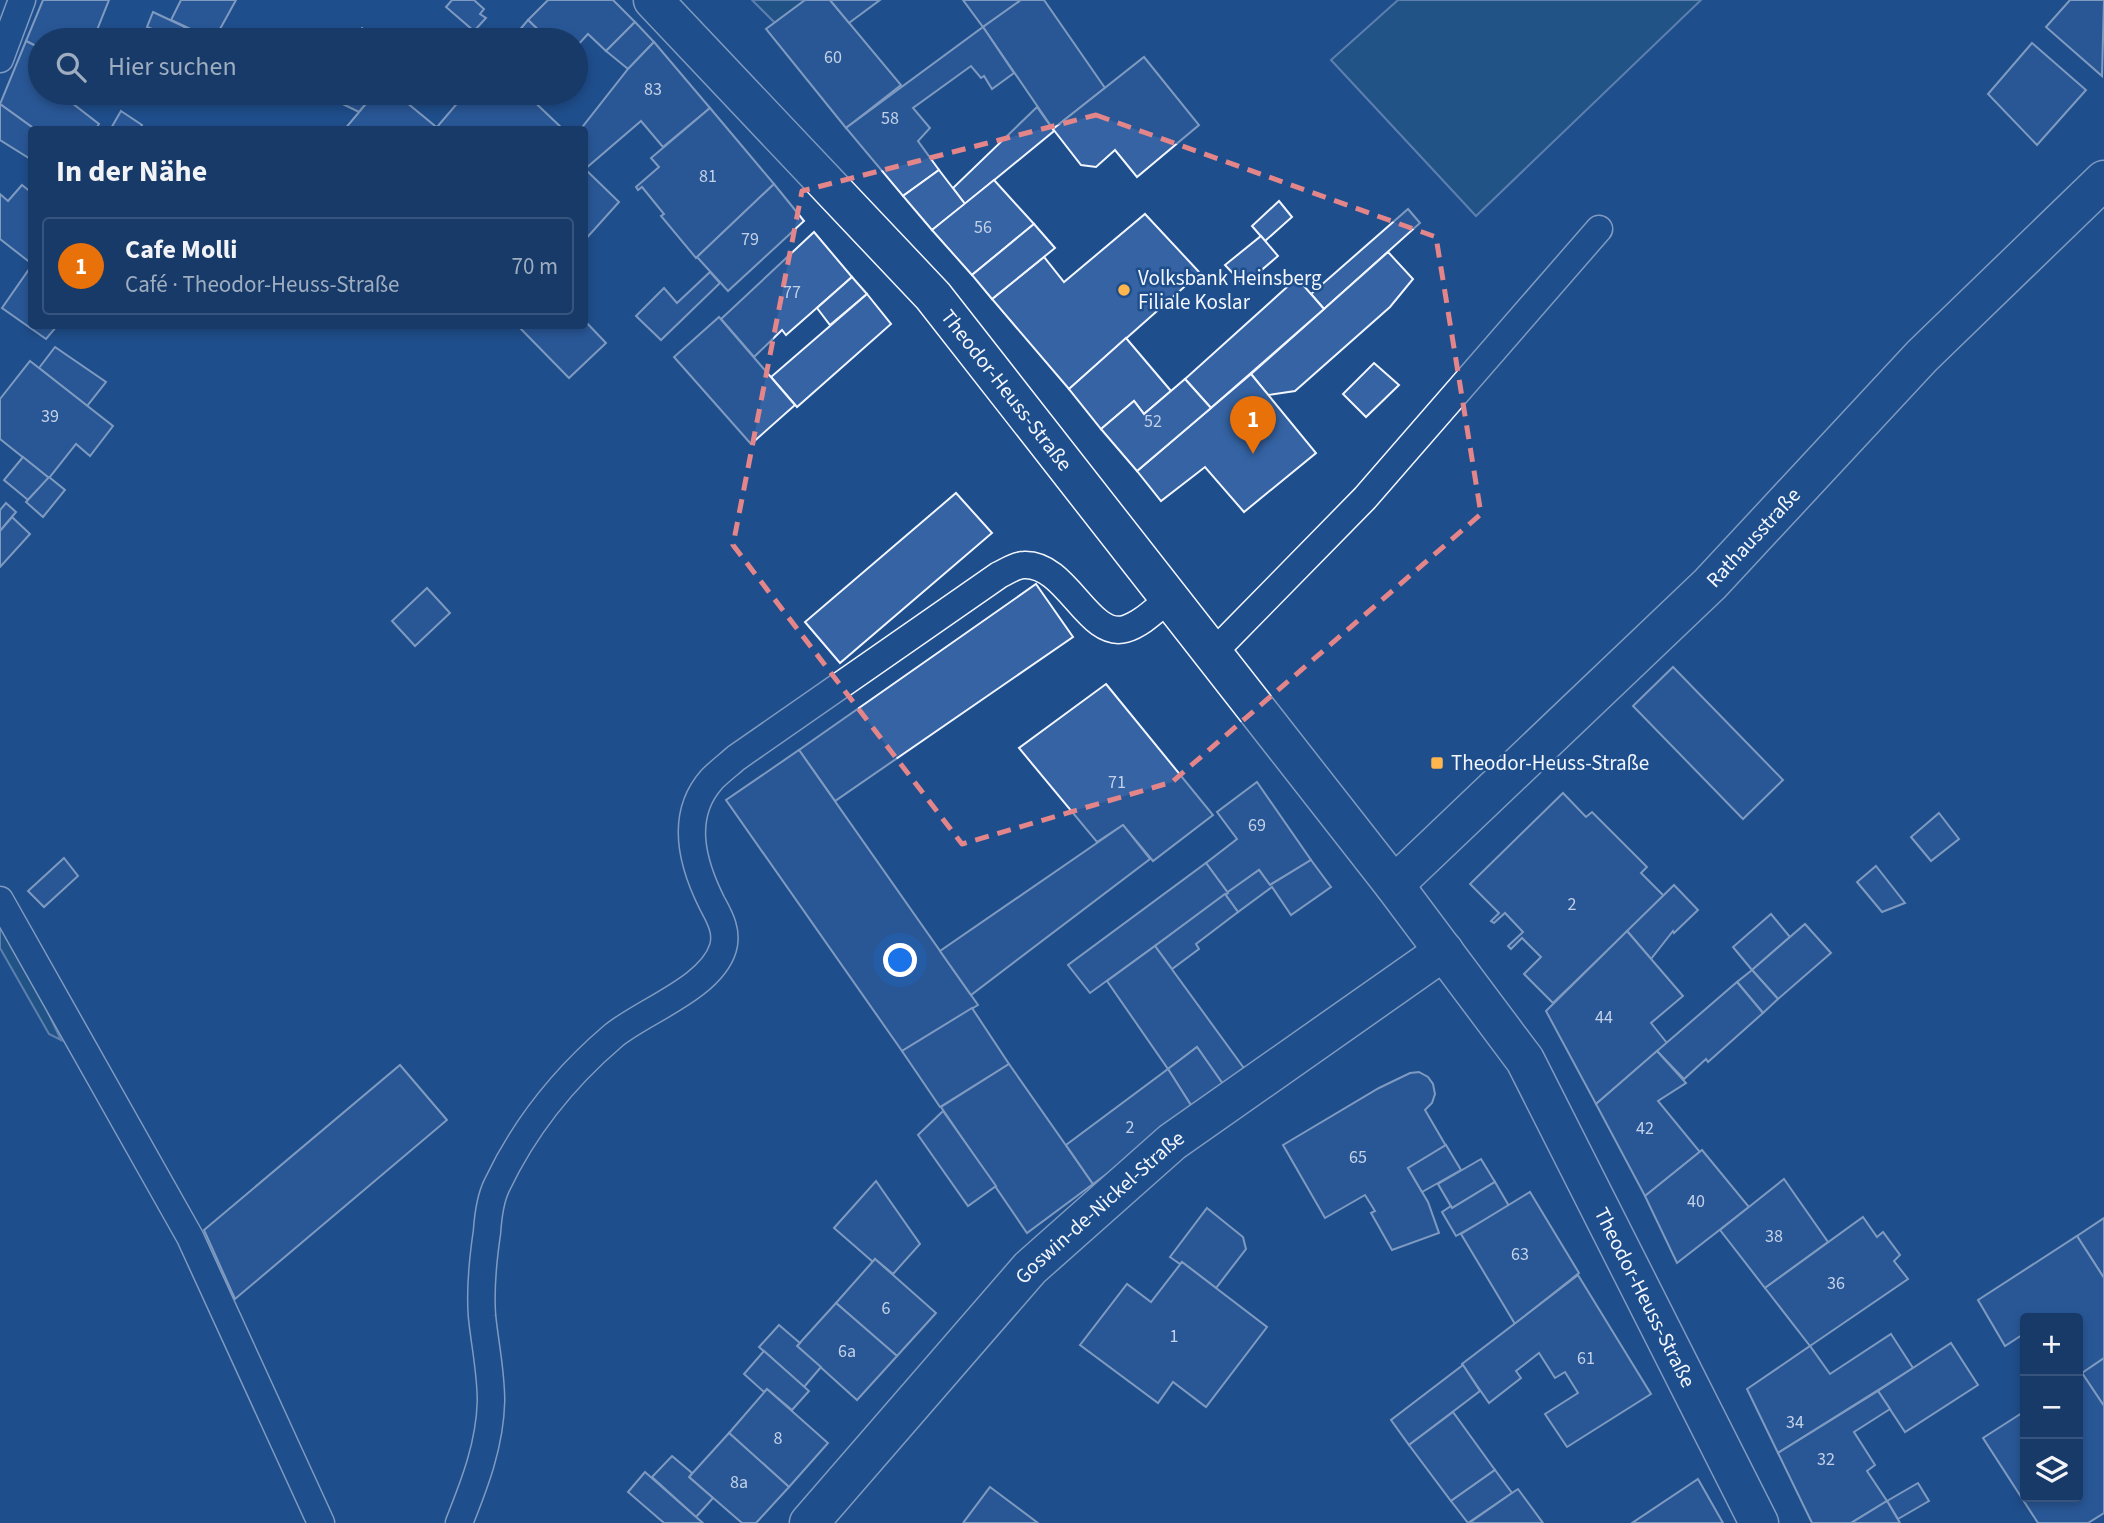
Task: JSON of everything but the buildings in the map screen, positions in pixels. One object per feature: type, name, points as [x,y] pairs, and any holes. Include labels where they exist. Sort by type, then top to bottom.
[{"type":"street","name":"Theodor-Heuss-Straße","points":[[653,0],[933,296],[1394,884],[1525,1060],[1759,1523]]},
{"type":"street","name":"Rathausstraße","points":[[1394,884],[1710,584],[1922,356],[2104,180]]},
{"type":"street","name":"Goswin-de-Nickel-Straße","points":[[809,1523],[1030,1268],[1172,1142],[1444,951]]},
{"type":"lane","points":[[0,59],[22,0]]},
{"type":"lane","points":[[1213,653],[1365,499],[1599,229]]},
{"type":"lane","points":[[459,1523],[476,1480],[490,1424],[490,1376],[482,1314],[483,1262],[495,1188],[536,1119],[559,1088],[615,1035],[693,985],[712,966],[723,949],[722,923],[704,887],[691,846],[691,823],[695,803],[712,779],[736,758],[999,575],[1021,565],[1038,566],[1054,575],[1091,616],[1110,629],[1122,630],[1137,624],[1170,598]]},
{"type":"lane","points":[[0,900],[190,1237],[321,1523]]},
{"type":"highlighted area","points":[[1096,115],[1436,237],[1481,514],[1172,782],[962,844],[733,545],[802,191]]},
{"type":"shaded area","points":[[752,0],[826,0],[784,32]]},
{"type":"shaded area","points":[[1398,0],[1701,0],[1476,216],[1331,60]]},
{"type":"shaded area","points":[[0,925],[27,968],[61,1040],[49,1034],[0,948]]},
{"type":"place","name":"Volksbank Heinsberg Filiale Koslar","points":[[1124,290]]},
{"type":"place","name":"Cafe Molli","points":[[1253,454]]},
{"type":"place","name":"Theodor-Heuss-Straße","points":[[1437,763]]}]
